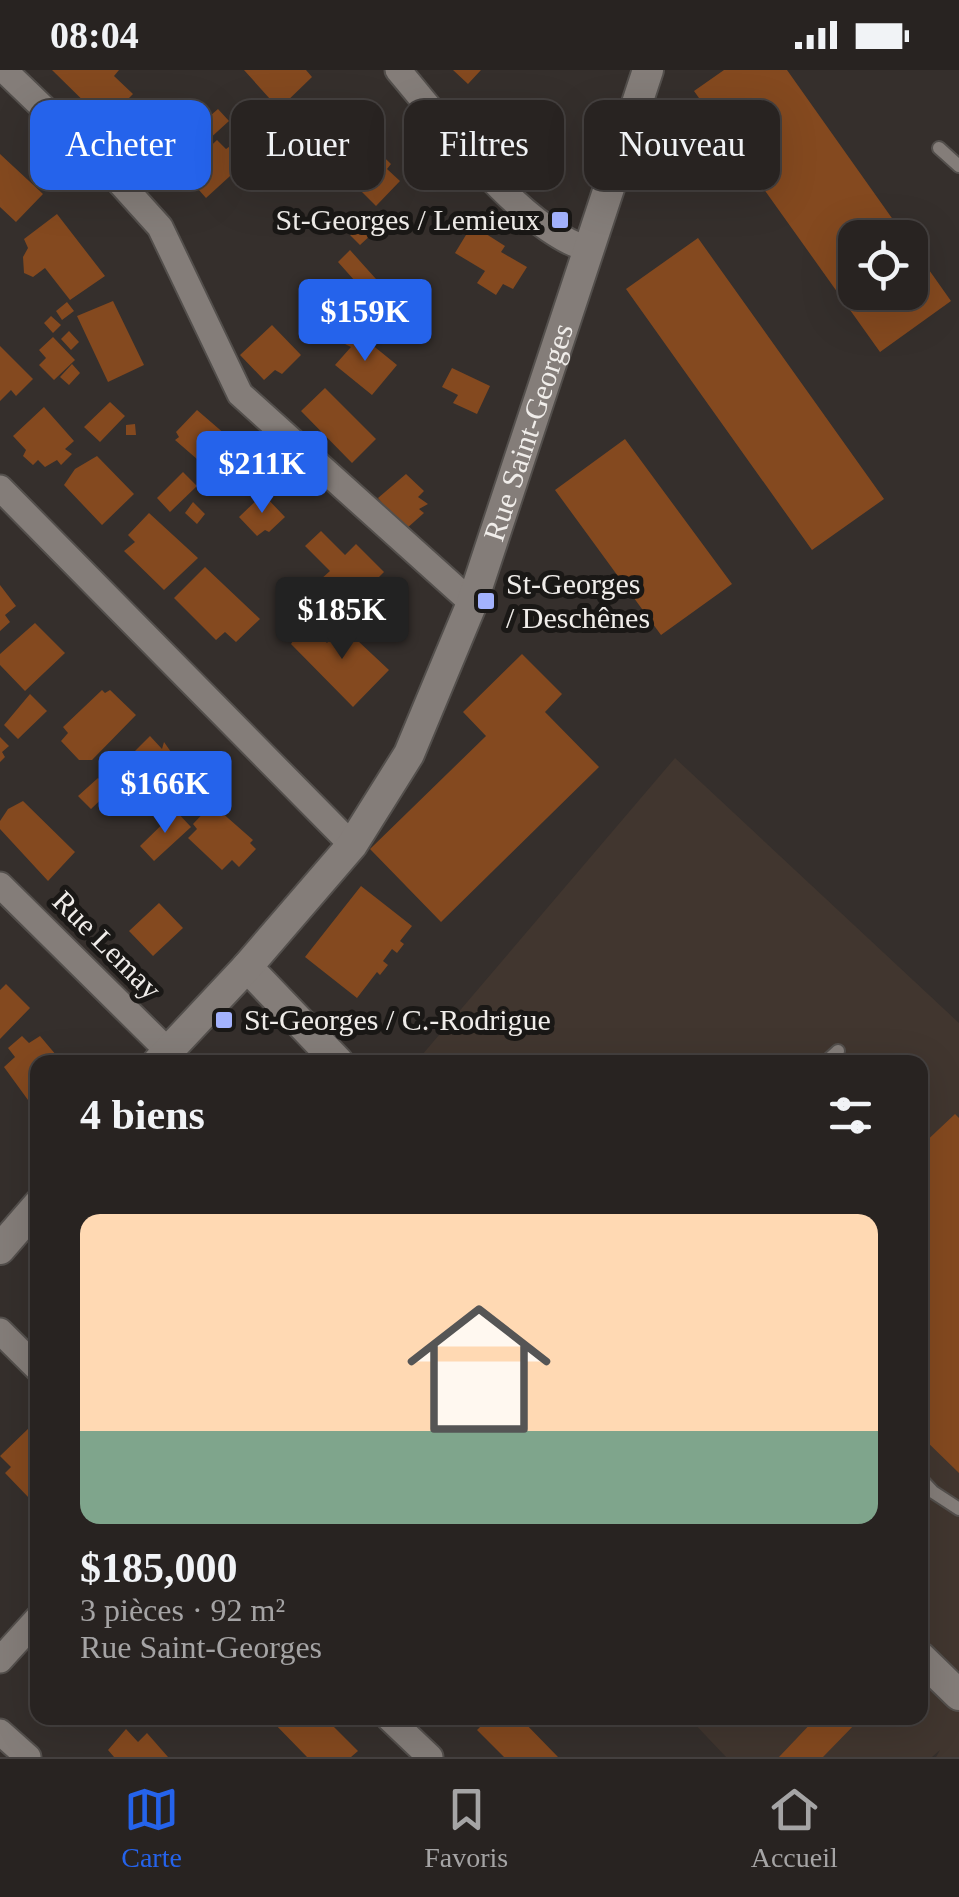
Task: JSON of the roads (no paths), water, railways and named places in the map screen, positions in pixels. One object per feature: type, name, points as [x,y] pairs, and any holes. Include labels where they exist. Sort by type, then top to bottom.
[{"type":"street","points":[[4,70],[114,176],[160,227],[240,394],[472,603]]},
{"type":"street","points":[[398,70],[497,186],[568,243],[588,249]]},
{"type":"street","name":"Rue Saint-Georges","points":[[165,1055],[352,845],[409,754],[472,603],[648,70]]},
{"type":"street","points":[[0,488],[352,845]]},
{"type":"street","name":"Rue Lemay","points":[[0,885],[161,1055]]},
{"type":"street","points":[[247,967],[331,1055]]},
{"type":"street","points":[[0,1249],[30,1213]]},
{"type":"street","points":[[0,1331],[30,1361]]},
{"type":"street","points":[[0,1660],[30,1627]]},
{"type":"street","points":[[928,1665],[959,1695]]},
{"type":"street","points":[[396,1725],[430,1757]]},
{"type":"street","points":[[0,1732],[28,1757]]},
{"type":"lane","points":[[939,148],[959,166]]},
{"type":"lane","points":[[834,1055],[838,1051]]},
{"type":"lane","points":[[928,1487],[959,1509]]},
{"type":"place","name":"St-Georges / Lemieux","points":[[560,220]]},
{"type":"place","name":"St-Georges / Deschênes","points":[[486,601]]},
{"type":"place","name":"St-Georges / C.-Rodrigue","points":[[224,1020]]}]
